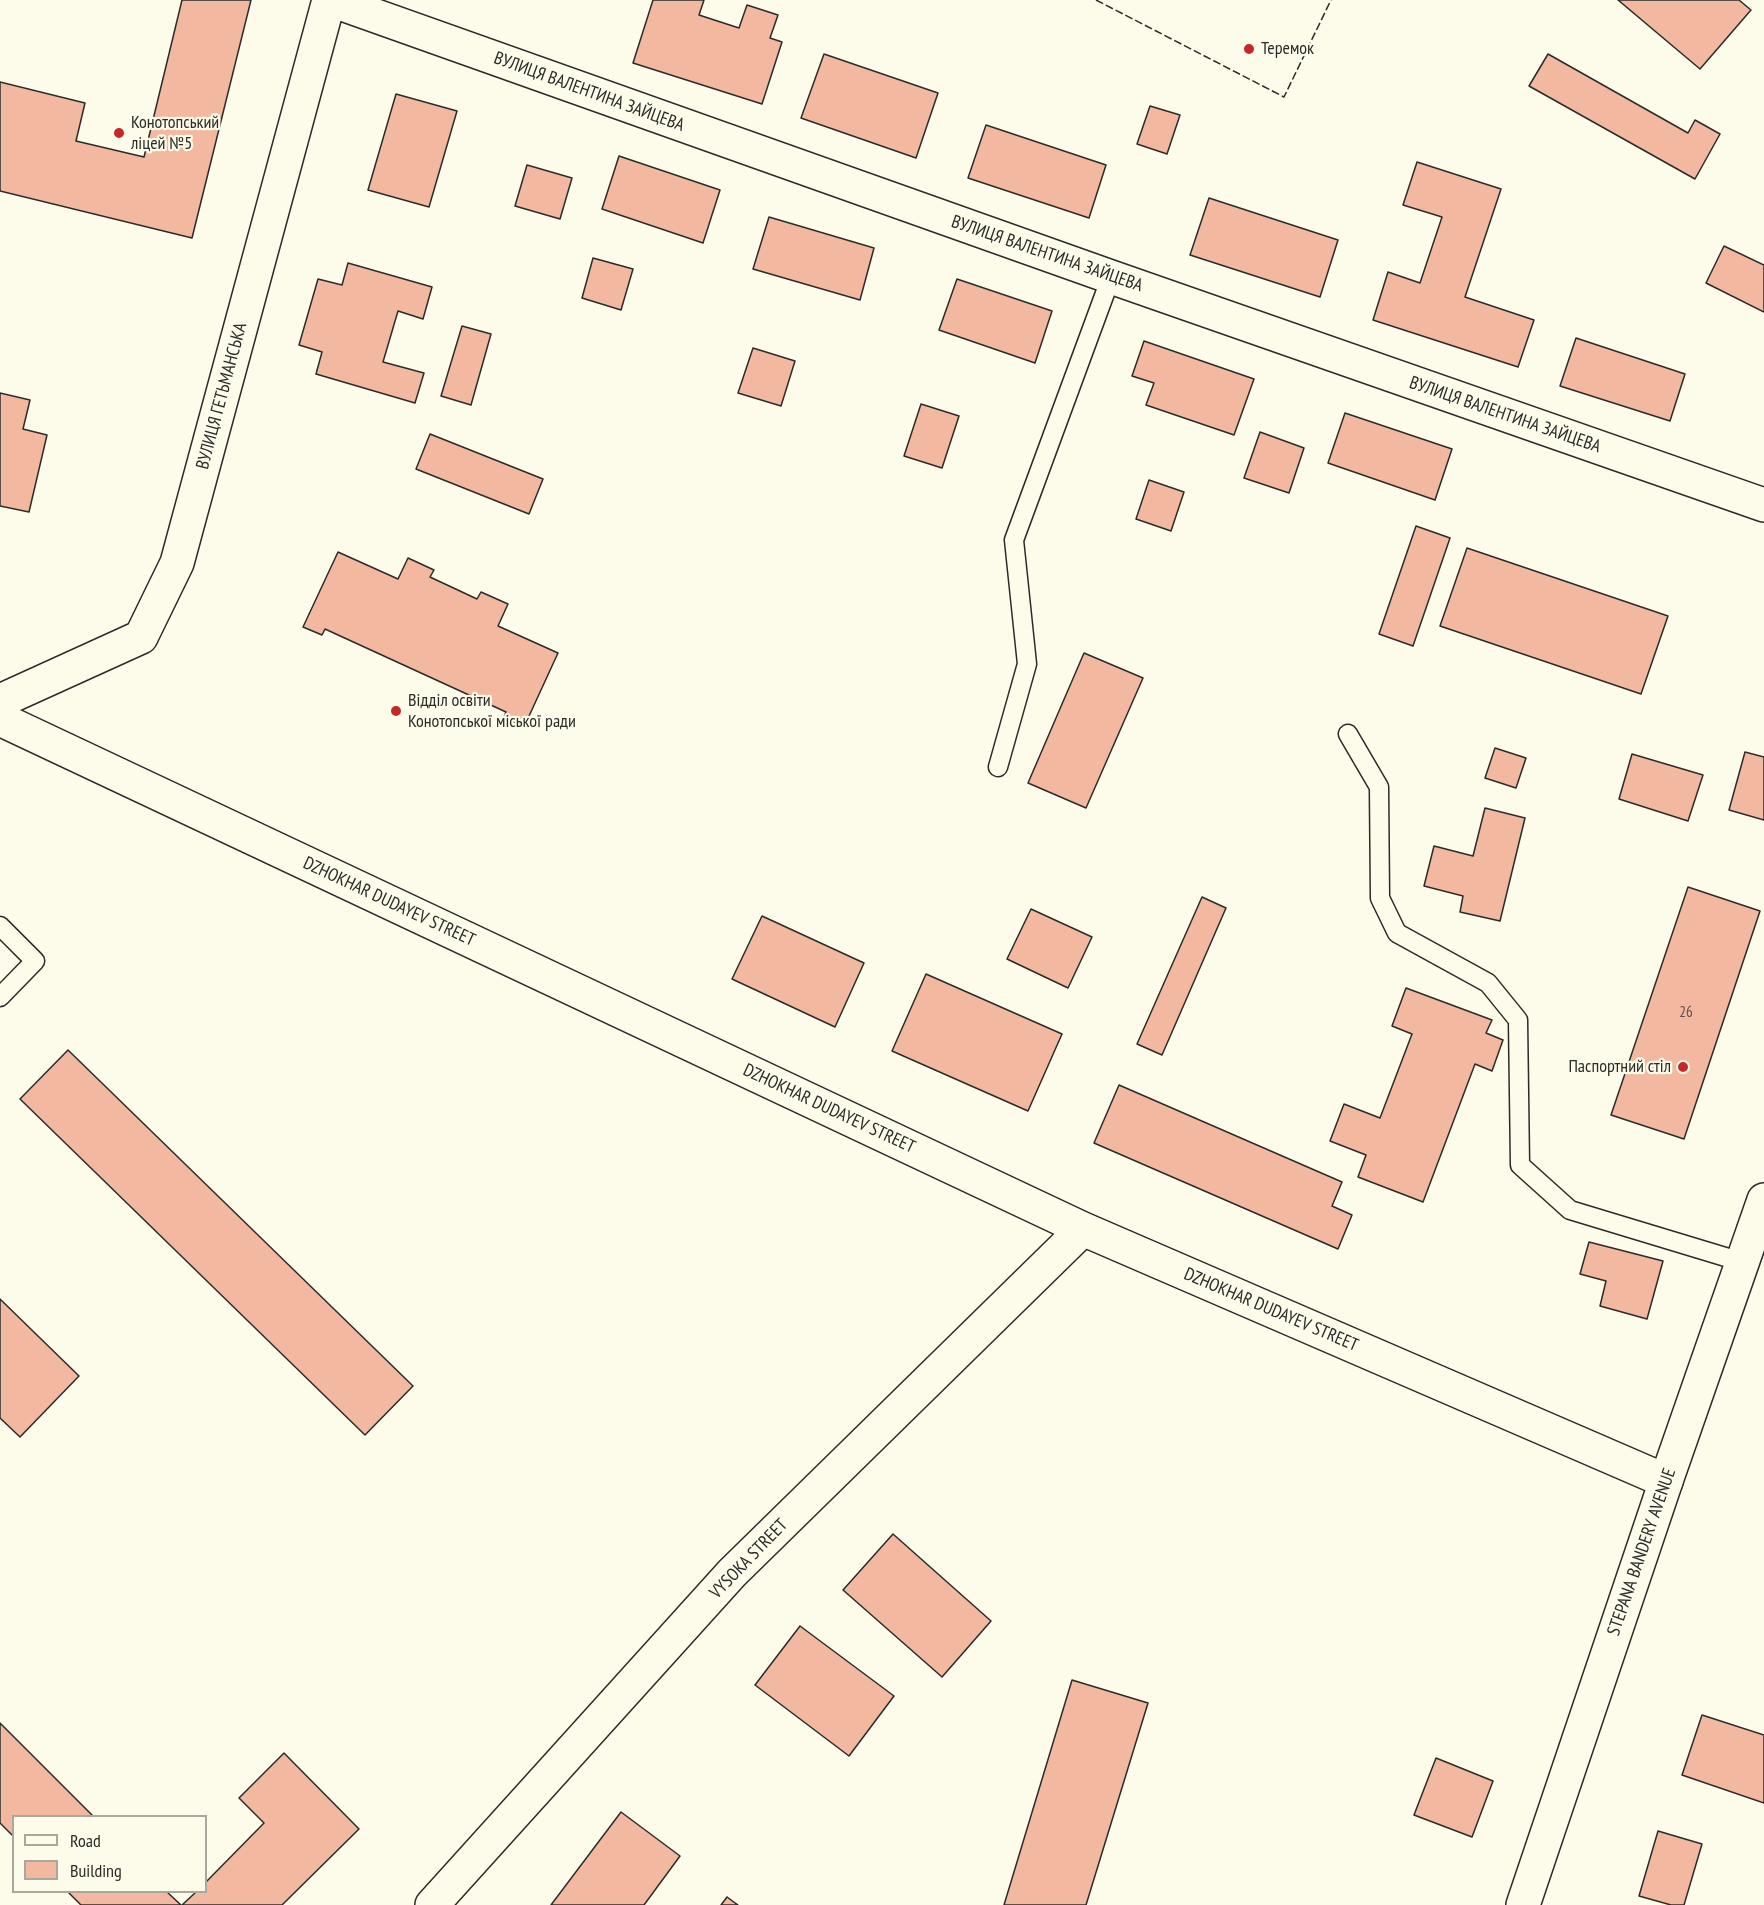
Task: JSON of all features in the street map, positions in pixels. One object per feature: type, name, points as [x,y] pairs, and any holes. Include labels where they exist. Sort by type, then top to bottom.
[{"type":"street","name":"ВУЛИЦЯ ВАЛЕНТИНА ЗАЙЦЕВА","points":[[330,0],[1111,277],[1764,505]]},
{"type":"street","name":"ВУЛИЦЯ ГЕТЬМАНСЬКА","points":[[0,701],[141,637],[172,573],[180,551],[330,0]]},
{"type":"street","name":"DZHOKHAR DUDAYEV STREET","points":[[0,719],[1083,1229],[1666,1481]]},
{"type":"street","name":"STEPANA BANDERY AVENUE","points":[[1523,1905],[1666,1481],[1764,1200]]},
{"type":"street","name":"VYSOKA STREET","points":[[432,1905],[732,1573],[1083,1229]]},
{"type":"lane","points":[[998,767],[1027,664],[1014,540],[1111,277]]},
{"type":"lane","points":[[1348,734],[1379,787],[1380,898],[1397,933],[1488,983],[1518,1020],[1520,1165],[1570,1210],[1742,1262]]},
{"type":"lane","points":[[0,926],[35,961],[0,997]]},
{"type":"building","points":[[182,0],[251,0],[192,238],[0,191],[0,82],[85,103],[76,141],[144,157]]},
{"type":"building","points":[[653,0],[704,0],[699,15],[739,28],[747,5],[778,15],[770,38],[782,42],[762,104],[633,63]]},
{"type":"building","points":[[1618,0],[1739,0],[1751,10],[1700,69]]},
{"type":"building","points":[[824,54],[938,93],[916,158],[801,118]]},
{"type":"building","points":[[1548,54],[1688,133],[1695,120],[1720,134],[1695,179],[1529,86]]},
{"type":"building","points":[[396,94],[457,111],[429,207],[368,190]]},
{"type":"building","points":[[1150,106],[1180,115],[1167,154],[1137,144]]},
{"type":"building","points":[[986,125],[1106,165],[1089,218],[968,178]]},
{"type":"building","points":[[619,156],[720,190],[703,243],[602,209]]},
{"type":"building","points":[[1417,162],[1501,189],[1465,297],[1534,320],[1518,367],[1373,320],[1388,272],[1420,283],[1442,217],[1403,205]]},
{"type":"building","points":[[527,165],[572,178],[560,219],[515,206]]},
{"type":"building","points":[[1209,198],[1338,240],[1320,297],[1190,255]]},
{"type":"building","points":[[769,217],[874,248],[860,300],[753,269]]},
{"type":"building","points":[[1724,246],[1764,265],[1764,312],[1706,283]]},
{"type":"building","points":[[593,258],[633,269],[621,310],[582,298]]},
{"type":"building","points":[[348,263],[432,287],[423,319],[398,311],[383,362],[424,373],[415,403],[316,374],[322,352],[299,345],[318,279],[342,285]]},
{"type":"building","points":[[957,279],[1052,311],[1035,363],[939,330]]},
{"type":"building","points":[[462,326],[491,334],[471,405],[441,396]]},
{"type":"building","points":[[1576,338],[1685,374],[1670,421],[1560,386]]},
{"type":"building","points":[[1144,341],[1254,379],[1234,435],[1146,405],[1154,383],[1132,376]]},
{"type":"building","points":[[753,348],[795,361],[781,406],[738,393]]},
{"type":"building","points":[[0,393],[30,400],[23,429],[47,435],[29,512],[0,506]]},
{"type":"building","points":[[921,404],[959,416],[942,468],[904,456]]},
{"type":"building","points":[[1345,413],[1452,449],[1435,500],[1328,463]]},
{"type":"building","points":[[1260,432],[1304,448],[1289,493],[1244,478]]},
{"type":"building","points":[[430,434],[543,479],[529,514],[416,469]]},
{"type":"building","points":[[1149,480],[1184,492],[1171,531],[1136,519]]},
{"type":"building","points":[[1416,526],[1450,538],[1413,646],[1379,634]]},
{"type":"building","points":[[1467,548],[1668,616],[1641,694],[1440,626]]},
{"type":"building","points":[[338,552],[398,579],[408,558],[434,570],[430,577],[477,599],[481,592],[508,604],[498,626],[558,653],[524,727],[504,717],[506,712],[325,629],[322,635],[303,627]]},
{"type":"building","points":[[1084,653],[1143,678],[1086,808],[1028,783]]},
{"type":"building","points":[[1495,748],[1526,758],[1516,788],[1485,778]]},
{"type":"building","points":[[1745,752],[1764,757],[1764,820],[1729,810]]},
{"type":"building","points":[[1632,754],[1703,775],[1688,821],[1619,799]]},
{"type":"building","points":[[1485,808],[1525,818],[1500,921],[1460,912],[1463,896],[1424,886],[1434,846],[1473,856]]},
{"type":"building","points":[[1688,887],[1760,911],[1684,1139],[1611,1115]]},
{"type":"building","points":[[1202,897],[1226,908],[1162,1055],[1137,1044]]},
{"type":"building","points":[[1031,909],[1092,937],[1068,988],[1007,959]]},
{"type":"building","points":[[762,916],[864,963],[835,1027],[732,979]]},
{"type":"building","points":[[926,974],[1062,1034],[1028,1111],[892,1051]]},
{"type":"building","points":[[1406,988],[1492,1020],[1486,1033],[1503,1040],[1492,1071],[1475,1064],[1423,1202],[1358,1177],[1366,1155],[1330,1141],[1344,1104],[1380,1118],[1412,1034],[1392,1026]]},
{"type":"building","points":[[68,1050],[413,1386],[365,1435],[20,1099]]},
{"type":"building","points":[[1119,1085],[1342,1182],[1332,1206],[1352,1215],[1338,1249],[1094,1143]]},
{"type":"building","points":[[1589,1242],[1663,1261],[1647,1319],[1600,1306],[1606,1281],[1580,1274]]},
{"type":"building","points":[[0,1299],[79,1376],[20,1437],[0,1418]]},
{"type":"building","points":[[893,1534],[991,1621],[942,1677],[843,1590]]},
{"type":"building","points":[[800,1626],[894,1696],[849,1756],[755,1685]]},
{"type":"building","points":[[1072,1680],[1148,1703],[1086,1905],[1004,1905]]},
{"type":"building","points":[[1702,1715],[1764,1735],[1764,1803],[1682,1775]]},
{"type":"building","points":[[0,1723],[92,1815],[12,1815],[12,1835],[0,1823]]},
{"type":"building","points":[[284,1753],[359,1829],[282,1905],[182,1905],[195,1893],[207,1893],[207,1881],[264,1823],[239,1798]]},
{"type":"building","points":[[1436,1758],[1493,1781],[1472,1837],[1414,1815]]},
{"type":"building","points":[[621,1812],[680,1856],[644,1905],[551,1905]]},
{"type":"building","points":[[1658,1831],[1702,1844],[1684,1905],[1671,1905],[1639,1896]]},
{"type":"building","points":[[69,1893],[168,1893],[181,1905],[81,1905]]},
{"type":"building","points":[[727,1897],[738,1905],[721,1905]]},
{"type":"fence","points":[[1096,0],[1284,97],[1331,0]]},
{"type":"place","name":"Теремок","points":[[1249,49]]},
{"type":"place","name":"Конотопський ліцей №5","points":[[119,133]]},
{"type":"place","name":"Відділ освіти Конотопської міської ради","points":[[396,711]]},
{"type":"place","name":"Паспортний стіл","points":[[1683,1067]]}]
